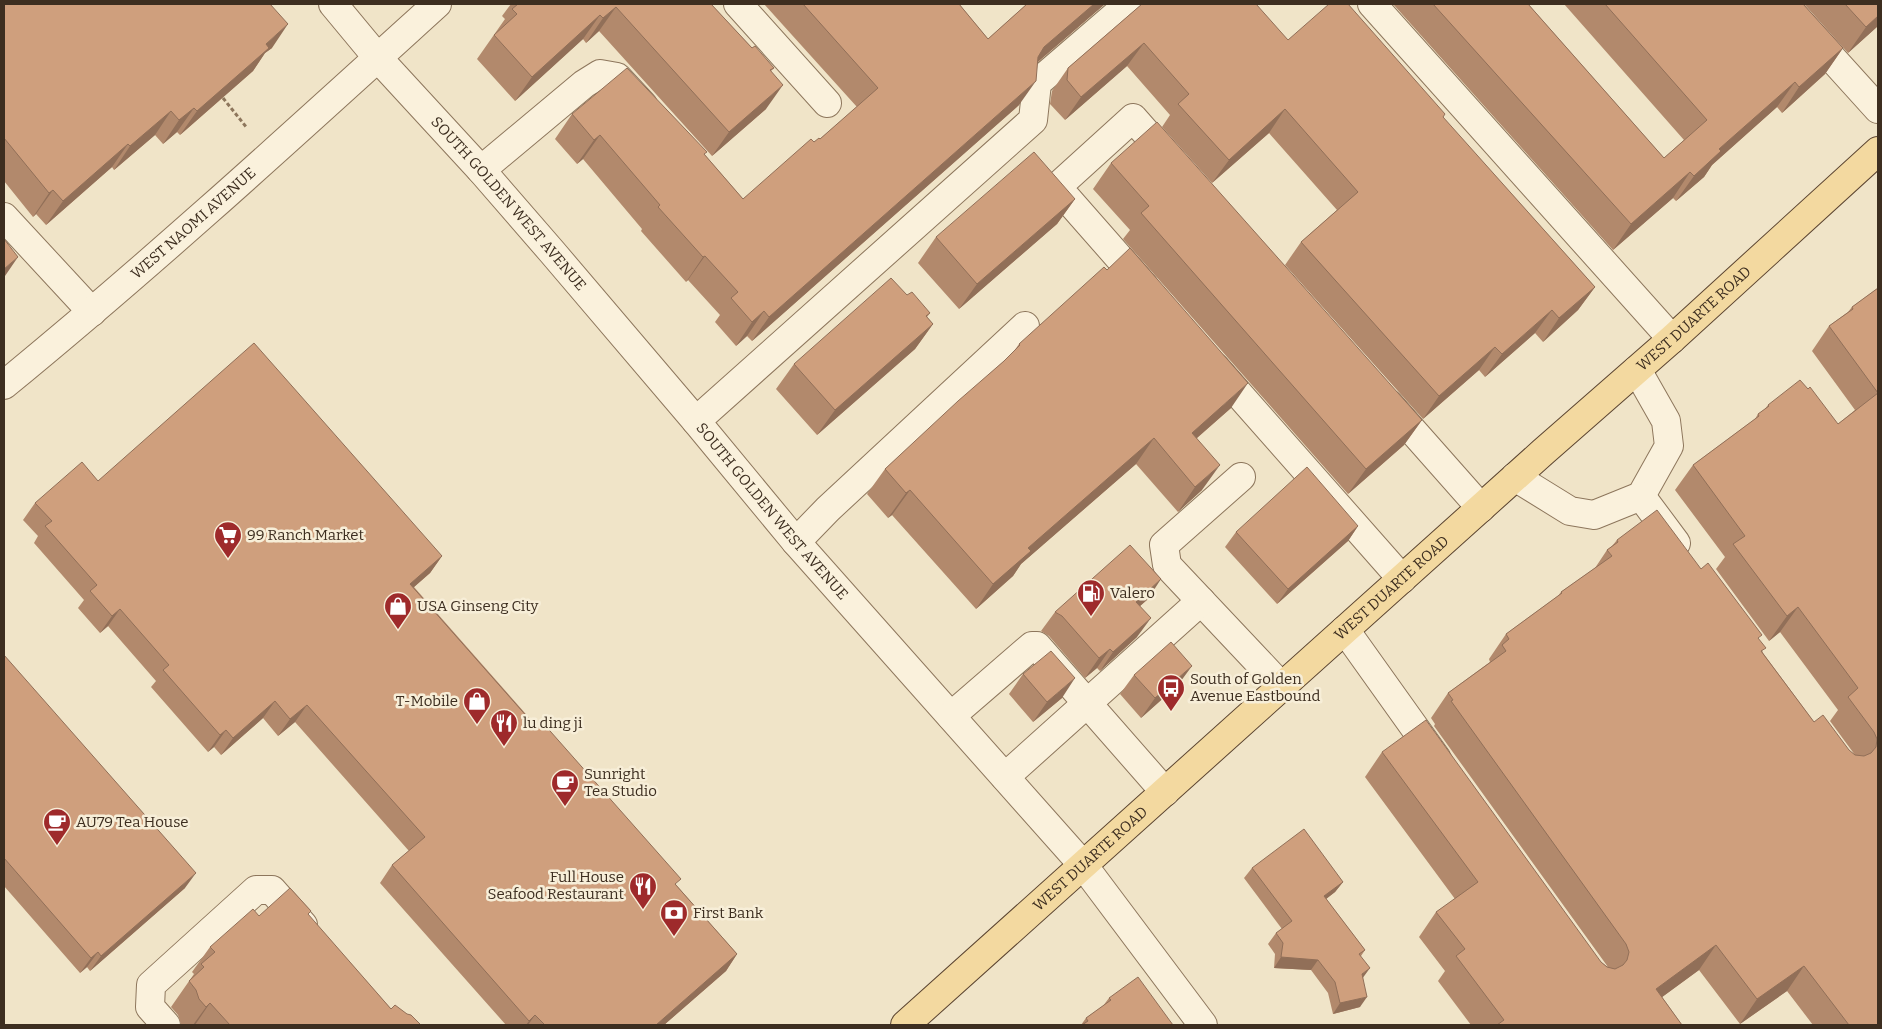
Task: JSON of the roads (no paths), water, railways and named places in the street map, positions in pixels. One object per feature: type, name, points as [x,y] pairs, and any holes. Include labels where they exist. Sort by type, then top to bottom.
[{"type":"main road","name":"WEST DUARTE ROAD","points":[[905,1025],[1515,477],[1876,158]]},
{"type":"street","name":"SOUTH GOLDEN WEST AVENUE","points":[[333,4],[377,58],[481,170],[696,421],[796,542],[1083,865],[1203,1025]]},
{"type":"street","name":"WEST NAOMI AVENUE","points":[[4,385],[92,312],[352,82],[437,4]]},
{"type":"street","points":[[738,4],[827,103]]},
{"type":"street","points":[[696,421],[1033,120],[1037,83],[1129,4]]},
{"type":"street","points":[[1372,4],[1672,339]]},
{"type":"street","points":[[1783,4],[1878,109]]},
{"type":"street","points":[[481,170],[584,84],[600,74],[617,77],[661,124]]},
{"type":"street","points":[[1162,306],[1057,187],[1133,118],[1186,177]]},
{"type":"street","points":[[4,218],[92,312]]},
{"type":"street","points":[[796,542],[836,502],[1025,326]]},
{"type":"street","points":[[1201,350],[1402,579]]},
{"type":"street","points":[[1515,477],[1570,511],[1594,515],[1640,496],[1669,446],[1666,422],[1637,370]]},
{"type":"street","points":[[1370,383],[1481,508]]},
{"type":"street","points":[[1240,477],[1164,545],[1167,565],[1282,687]]},
{"type":"street","points":[[1640,496],[1688,560]]},
{"type":"street","points":[[1005,777],[1201,601]]},
{"type":"street","points":[[1345,630],[1453,781]]},
{"type":"street","points":[[951,716],[1032,646],[1037,646],[1165,792]]},
{"type":"street","points":[[166,1025],[150,1007],[151,985],[256,890],[272,890],[317,940]]},
{"type":"place","name":"99 Ranch Market","points":[[228,559]]},
{"type":"place","name":"Valero","points":[[1091,617]]},
{"type":"place","name":"USA Ginseng City","points":[[398,630]]},
{"type":"place","name":"South of Golden Avenue Eastbound","points":[[1171,712]]},
{"type":"place","name":"T-Mobile","points":[[477,725]]},
{"type":"place","name":"lu ding ji","points":[[504,747]]},
{"type":"place","name":"Sunright Tea Studio","points":[[565,807]]},
{"type":"place","name":"AU79 Tea House","points":[[57,846]]},
{"type":"place","name":"Full House Seafood Restaurant","points":[[643,910]]},
{"type":"place","name":"First Bank","points":[[674,937]]}]
